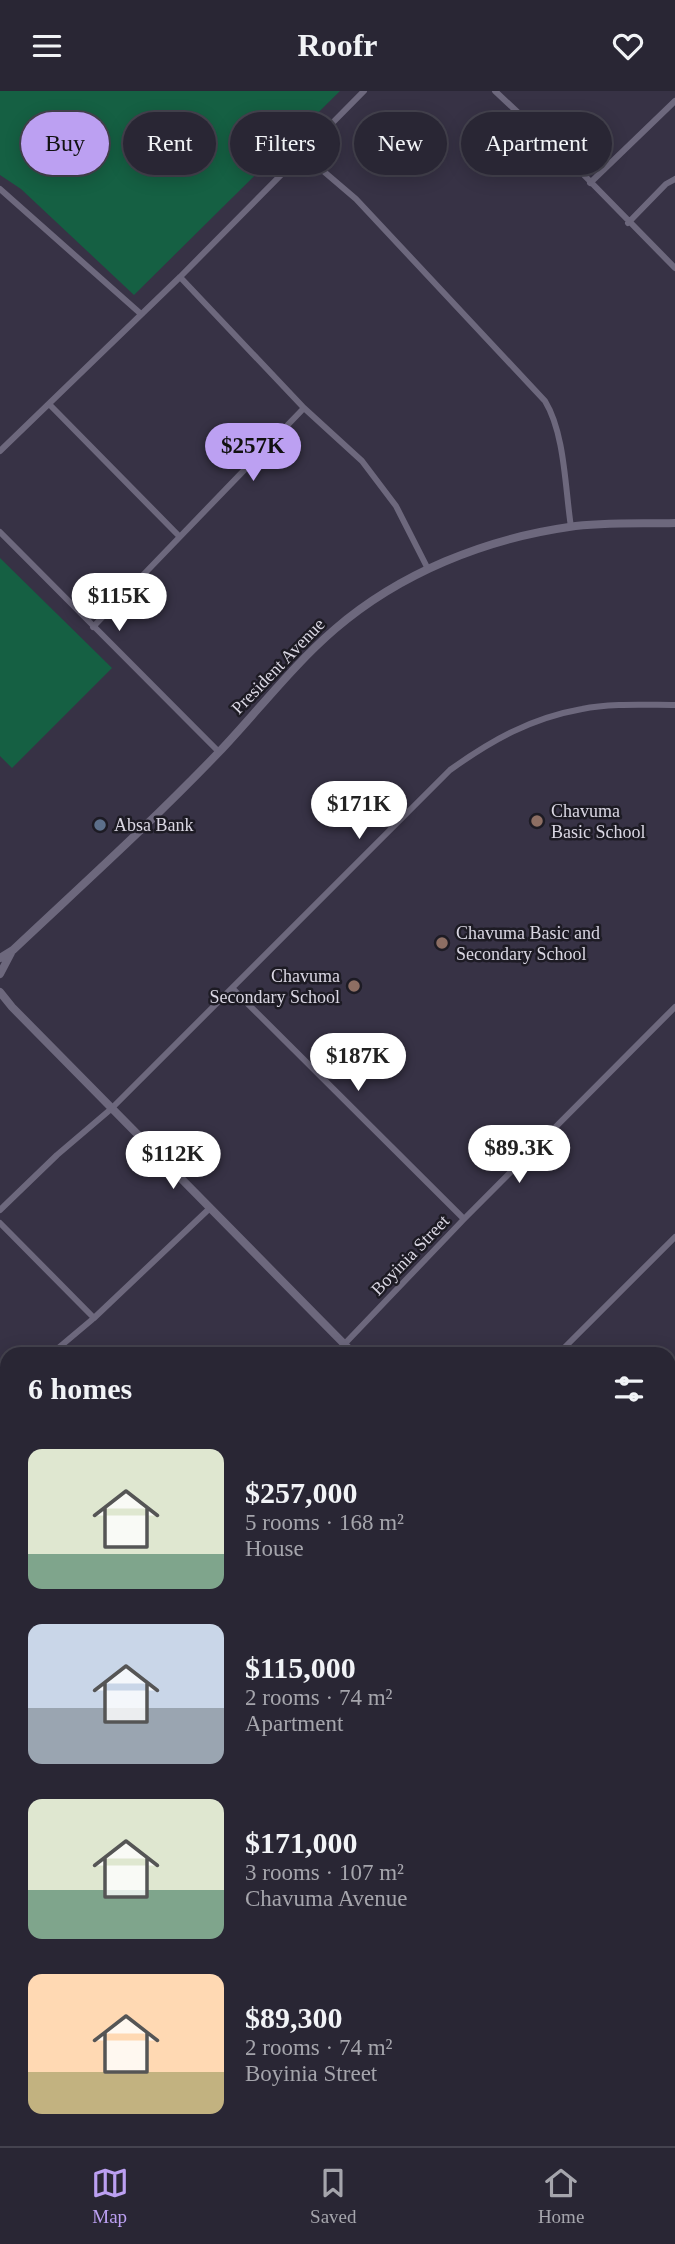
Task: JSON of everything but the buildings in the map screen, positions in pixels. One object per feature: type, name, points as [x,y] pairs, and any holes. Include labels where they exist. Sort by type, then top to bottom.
[{"type":"street","points":[[340,114],[364,91]]},
{"type":"street","points":[[495,91],[675,268]]},
{"type":"street","points":[[590,183],[675,101]]},
{"type":"street","points":[[1,449],[50,405],[180,277],[279,175]]},
{"type":"street","points":[[328,175],[356,199],[545,401],[553,414],[558,436],[571,527]]},
{"type":"street","points":[[628,223],[666,184],[675,179]]},
{"type":"street","points":[[0,189],[44,225],[141,314]]},
{"type":"street","points":[[180,277],[304,408],[362,461],[397,506],[428,569]]},
{"type":"street","points":[[50,405],[180,536]]},
{"type":"street","points":[[93,627],[304,408]]},
{"type":"street","name":"President Avenue","points":[[0,958],[13,950],[136,835],[219,752],[297,666],[335,629],[368,604],[428,569],[479,548],[571,527],[675,523]]},
{"type":"street","points":[[0,533],[219,752]]},
{"type":"street","points":[[0,1210],[57,1155],[111,1109],[450,771],[488,743],[527,724],[583,708],[675,705]]},
{"type":"street","name":"President Avenue","points":[[0,974],[13,950]]},
{"type":"street","points":[[232,988],[464,1219]]},
{"type":"street","points":[[0,992],[111,1109],[345,1345]]},
{"type":"street","points":[[0,999],[12,1007]]},
{"type":"street","name":"Boyinia Street","points":[[345,1345],[464,1219],[675,1007]]},
{"type":"street","points":[[60,1347],[210,1208]]},
{"type":"street","points":[[0,1223],[94,1318]]},
{"type":"street","points":[[565,1347],[675,1237]]},
{"type":"green space","points":[[0,91],[340,91],[319,112],[230,112],[230,175],[255,175],[134,295],[21,189],[0,175]]},
{"type":"green space","points":[[0,558],[112,668],[12,768],[0,756]]},
{"type":"place","name":"Chavuma Basic School","points":[[537,821]]},
{"type":"place","name":"Absa Bank","points":[[100,825]]},
{"type":"place","name":"Chavuma Basic and Secondary School","points":[[442,943]]},
{"type":"place","name":"Chavuma Secondary School","points":[[354,986]]}]
